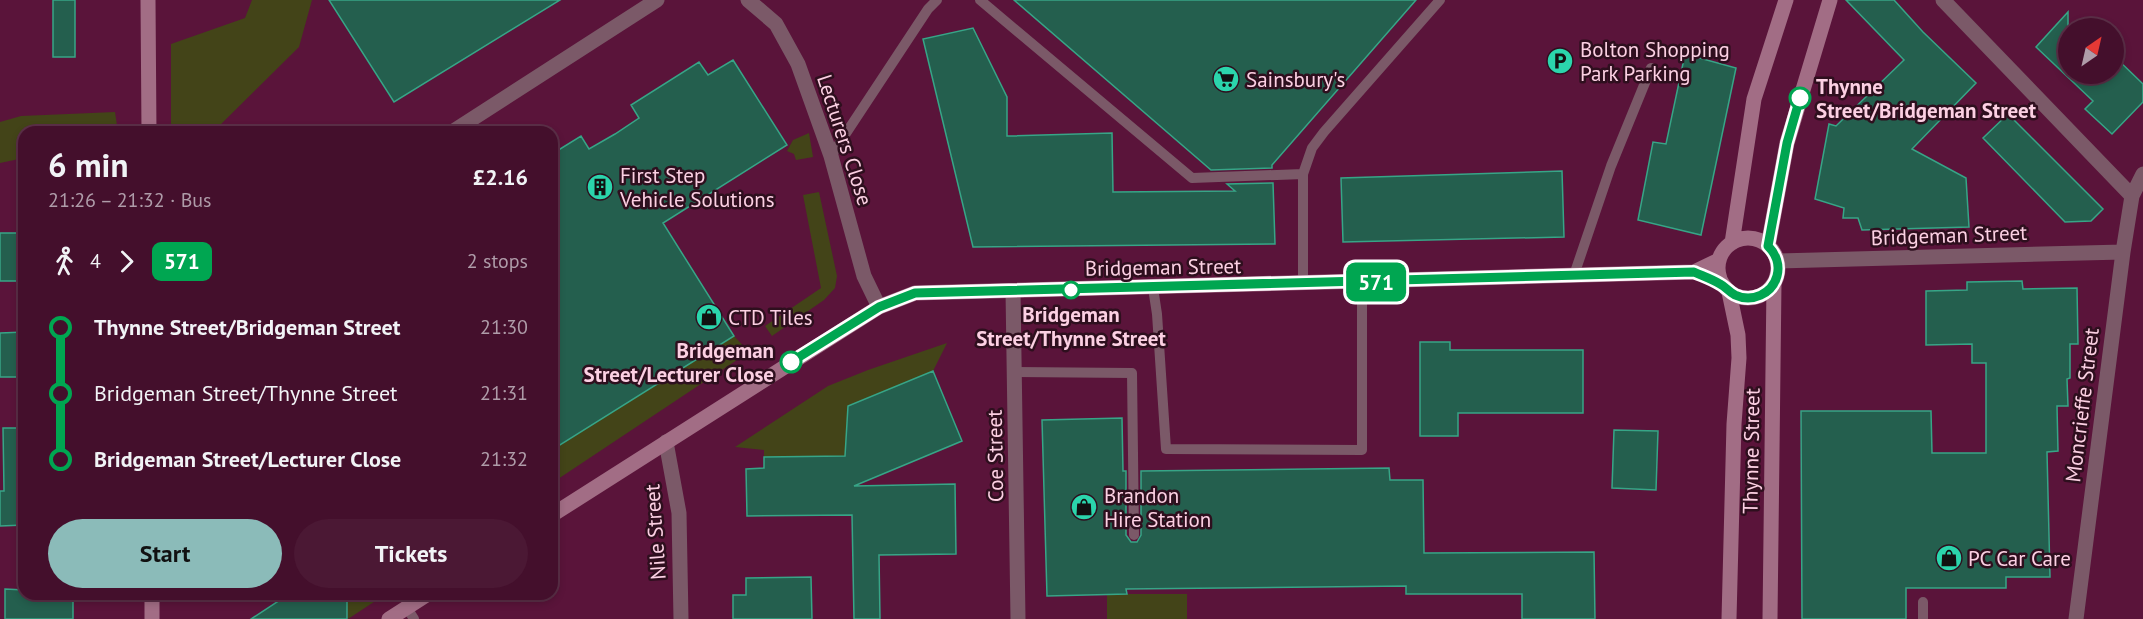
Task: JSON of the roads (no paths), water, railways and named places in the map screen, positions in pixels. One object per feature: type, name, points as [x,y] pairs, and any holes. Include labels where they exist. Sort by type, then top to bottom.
[{"type":"street","points":[[148,0],[149,126]]},
{"type":"street","points":[[461,126],[657,0]]},
{"type":"street","name":"Lecturers Close","points":[[748,0],[776,24],[798,64],[831,156],[864,276],[879,307]]},
{"type":"street","points":[[1732,243],[1754,99],[1786,0]]},
{"type":"street","points":[[1768,246],[1787,143],[1830,0]]},
{"type":"street","points":[[1943,0],[2132,196]]},
{"type":"street","name":"Moncrieffe Street","points":[[2076,619],[2123,252],[2132,196],[2143,174]]},
{"type":"street","points":[[1749,238],[1768,246],[1777,261],[1777,276],[1768,291],[1749,298],[1739,297],[1726,289],[1720,278],[1719,260],[1732,243],[1749,238]]},
{"type":"street","name":"Bridgeman Street","points":[[1777,261],[2123,252]]},
{"type":"street","name":"Bridgeman Street","points":[[558,511],[879,307],[915,293],[1694,272],[1719,260]]},
{"type":"street","name":"Bridgeman Street","points":[[1694,272],[1726,289]]},
{"type":"street","name":"Thynne Street","points":[[1770,619],[1774,283]]},
{"type":"street","name":"Thynne Street","points":[[1726,289],[1738,335],[1739,358],[1734,424],[1729,619]]},
{"type":"street","name":"Coe Street","points":[[1013,291],[1018,619]]},
{"type":"street","name":"Nile Street","points":[[666,442],[679,513],[681,619]]},
{"type":"street","points":[[152,600],[152,619]]},
{"type":"street","points":[[389,619],[410,613],[422,600]]},
{"type":"lane","points":[[831,156],[928,9],[937,0]]},
{"type":"lane","points":[[980,0],[1192,178],[1303,174]]},
{"type":"lane","points":[[1303,284],[1303,174],[1312,148],[1440,0]]},
{"type":"lane","points":[[1574,275],[1611,166],[1651,68]]},
{"type":"lane","points":[[1153,288],[1157,314],[1166,448],[1362,450],[1362,282]]},
{"type":"lane","points":[[1014,372],[1132,373],[1134,535]]},
{"type":"lane","points":[[1923,602],[1923,619]]},
{"type":"place","name":"Bolton Shopping Park Parking","points":[[1560,61]]},
{"type":"place","name":"Sainsbury's","points":[[1226,79]]},
{"type":"place","name":"Thynne Street/Bridgeman Street","points":[[1800,98]]},
{"type":"place","name":"First Step Vehicle Solutions","points":[[600,187]]},
{"type":"place","name":"Bridgeman Street/Thynne Street","points":[[1071,290]]},
{"type":"place","name":"CTD Tiles","points":[[709,317]]},
{"type":"place","name":"Bridgeman Street/Lecturer Close","points":[[791,362]]},
{"type":"place","name":"Brandon Hire Station","points":[[1084,507]]},
{"type":"place","name":"PC Car Care","points":[[1949,558]]}]
